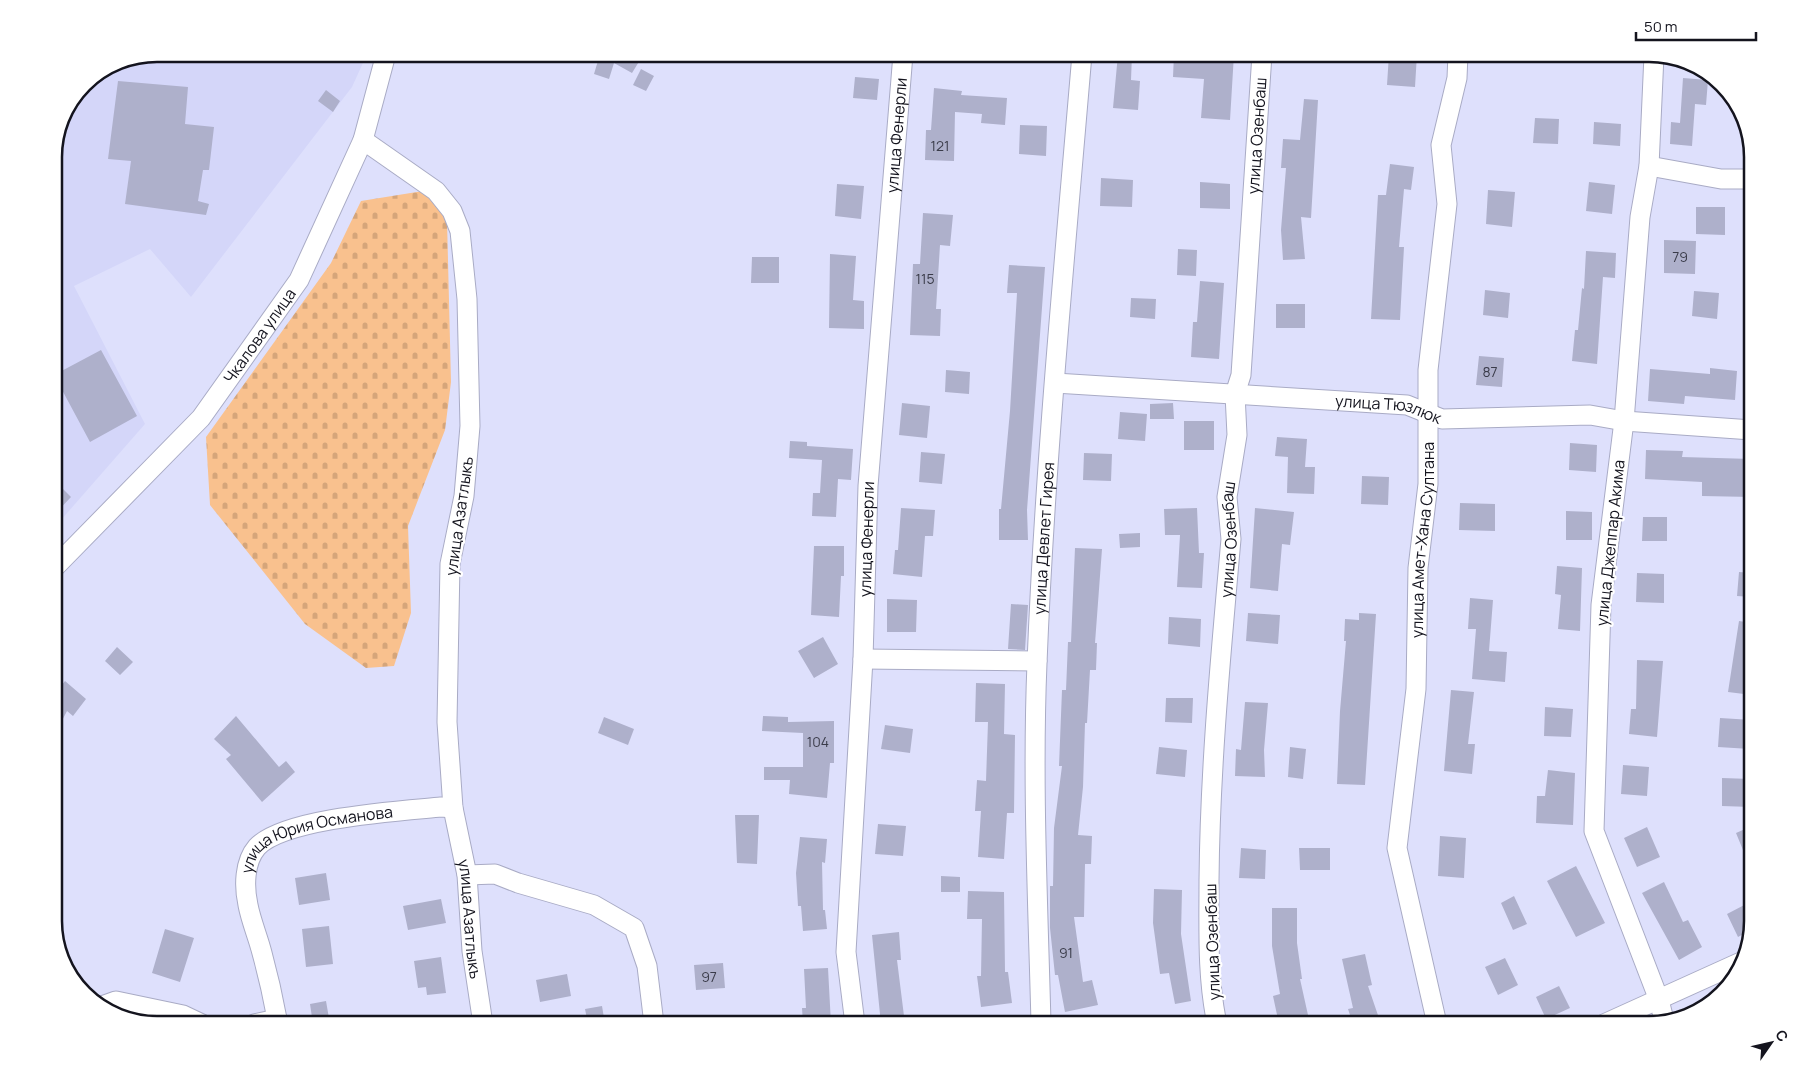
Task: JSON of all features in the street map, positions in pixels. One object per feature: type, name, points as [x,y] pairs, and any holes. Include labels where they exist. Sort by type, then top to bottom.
[{"type":"street","name":"улица Фенерли","points":[[854,1016],[846,952],[864,659],[868,486],[902,62]]},
{"type":"street","name":"улица Девлет Гирея","points":[[1041,1016],[1035,745],[1037,661],[1055,383],[1081,62]]},
{"type":"street","name":"улица Озенбаш","points":[[1215,1016],[1212,998],[1209,951],[1209,819],[1231,540],[1227,497],[1236,435],[1235,394],[1241,375],[1261,62]]},
{"type":"street","name":"улица Амет-Хана Султана","points":[[1435,1016],[1397,848],[1416,689],[1418,568],[1428,484],[1428,370],[1447,204],[1441,145],[1457,78],[1458,62]]},
{"type":"street","name":"улица Джеппар Акима","points":[[1654,62],[1649,166],[1640,217],[1624,421],[1601,605],[1594,831],[1659,1000],[1663,1015]]},
{"type":"street","name":"Чкалова улица","points":[[63,559],[201,418],[299,280],[363,140],[384,63]]},
{"type":"street","name":"улица Азатлыкъ","points":[[363,140],[436,191],[452,211],[460,231],[467,299],[470,426],[464,496],[450,564],[447,722],[453,808],[467,875],[472,951],[482,1016]]},
{"type":"street","points":[[1649,166],[1721,179],[1743,179]]},
{"type":"street","name":"улица Тюзлюк","points":[[1055,383],[1408,405],[1442,419],[1590,415],[1624,421],[1743,429]]},
{"type":"street","points":[[864,659],[1037,661]]},
{"type":"street","name":"улица Юрия Османова","points":[[277,1016],[270,979],[248,905],[246,885],[248,864],[257,848],[269,838],[282,832],[314,824],[441,807],[453,808]]},
{"type":"street","points":[[467,875],[495,874],[518,883],[594,905],[634,928],[647,966],[653,1016]]},
{"type":"street","points":[[1622,1016],[1732,966]]},
{"type":"street","points":[[110,1003],[116,1001],[185,1016]]},
{"type":"shaded area","points":[[363,63],[352,87],[191,297],[150,249],[74,286],[145,424],[63,518],[63,145],[72,116],[90,90],[100,82],[110,75],[139,64]]},
{"type":"green space","points":[[423,191],[447,220],[451,382],[445,430],[408,526],[411,613],[394,666],[366,668],[305,624],[210,505],[206,437],[331,263],[361,201]]},
{"type":"building","points":[[1117,62],[1132,62],[1131,80],[1140,81],[1138,110],[1113,108]]},
{"type":"building","points":[[1174,62],[1233,62],[1230,120],[1201,118],[1204,79],[1173,77]]},
{"type":"building","points":[[1388,62],[1417,62],[1415,87],[1387,85]]},
{"type":"building","points":[[597,63],[638,63],[632,73],[614,63],[609,79],[594,74]]},
{"type":"building","points":[[641,69],[654,76],[646,91],[633,85]]},
{"type":"building","points":[[855,77],[879,79],[877,100],[853,98]]},
{"type":"building","points":[[1683,78],[1702,79],[1708,84],[1706,105],[1695,104],[1692,146],[1670,144],[1671,122],[1680,123]]},
{"type":"building","points":[[118,81],[188,87],[185,124],[214,127],[209,170],[203,170],[198,201],[209,204],[206,215],[125,204],[131,161],[108,159]]},
{"type":"building","points":[[934,88],[962,91],[961,95],[1007,98],[1005,125],[981,123],[982,114],[955,112],[954,161],[925,160],[926,130],[931,130]]},
{"type":"building","points":[[326,90],[340,101],[333,112],[318,101]]},
{"type":"building","points":[[1304,99],[1318,100],[1311,218],[1301,217],[1305,259],[1283,260],[1281,230],[1286,168],[1281,168],[1283,139],[1300,140]]},
{"type":"building","points":[[1535,118],[1559,119],[1558,144],[1533,143]]},
{"type":"building","points":[[1594,122],[1621,124],[1620,146],[1593,144]]},
{"type":"building","points":[[1020,125],[1047,126],[1046,156],[1019,154]]},
{"type":"building","points":[[1390,164],[1414,167],[1411,190],[1404,189],[1399,247],[1404,247],[1400,320],[1371,319],[1378,195],[1386,195]]},
{"type":"building","points":[[1101,178],[1133,180],[1132,207],[1100,206]]},
{"type":"building","points":[[1200,182],[1230,184],[1230,209],[1200,208]]},
{"type":"building","points":[[1589,182],[1615,185],[1612,214],[1586,211]]},
{"type":"building","points":[[837,184],[864,186],[861,219],[835,216]]},
{"type":"building","points":[[1488,190],[1515,192],[1512,227],[1486,224]]},
{"type":"building","points":[[1696,207],[1725,207],[1725,235],[1696,234]]},
{"type":"building","points":[[923,213],[953,215],[950,246],[940,245],[936,309],[941,309],[940,336],[910,335],[913,264],[920,264]]},
{"type":"building","points":[[1664,240],[1696,241],[1695,274],[1664,273]]},
{"type":"building","points":[[1178,249],[1197,250],[1196,276],[1177,275]]},
{"type":"building","points":[[1586,251],[1616,253],[1615,278],[1603,277],[1597,364],[1572,361],[1575,330],[1578,330],[1582,288],[1584,289]]},
{"type":"building","points":[[830,254],[856,256],[853,300],[864,301],[864,329],[829,328]]},
{"type":"building","points":[[752,257],[779,257],[779,283],[751,283]]},
{"type":"building","points":[[1009,265],[1045,267],[1027,510],[1028,540],[999,540],[999,509],[1001,509],[1010,411],[1017,293],[1007,293]]},
{"type":"building","points":[[1200,281],[1224,283],[1219,359],[1191,357],[1193,322],[1197,322]]},
{"type":"building","points":[[1485,290],[1510,293],[1508,318],[1483,315]]},
{"type":"building","points":[[1694,291],[1719,293],[1717,319],[1692,316]]},
{"type":"building","points":[[1131,298],[1156,299],[1155,319],[1130,317]]},
{"type":"building","points":[[1276,304],[1305,304],[1305,328],[1276,328]]},
{"type":"building","points":[[101,350],[137,416],[90,442],[63,392],[63,370]]},
{"type":"building","points":[[1479,356],[1504,358],[1502,387],[1476,385]]},
{"type":"building","points":[[1710,368],[1737,371],[1735,400],[1685,396],[1684,404],[1648,401],[1650,369],[1710,374]]},
{"type":"building","points":[[946,370],[970,372],[969,394],[945,392]]},
{"type":"building","points":[[902,403],[930,406],[927,438],[899,435]]},
{"type":"building","points":[[1173,403],[1174,419],[1150,419],[1150,404]]},
{"type":"building","points":[[1120,412],[1147,414],[1145,441],[1118,439]]},
{"type":"building","points":[[1184,421],[1214,421],[1214,450],[1184,450]]},
{"type":"building","points":[[1277,437],[1307,439],[1305,467],[1315,467],[1314,494],[1287,493],[1288,457],[1275,456]]},
{"type":"building","points":[[790,441],[807,442],[807,446],[853,449],[851,480],[838,479],[836,517],[812,516],[813,493],[820,493],[822,460],[789,458]]},
{"type":"building","points":[[1570,443],[1597,445],[1596,472],[1569,470]]},
{"type":"building","points":[[1646,450],[1683,451],[1682,457],[1743,459],[1743,497],[1702,496],[1702,482],[1645,479]]},
{"type":"building","points":[[921,452],[945,454],[942,484],[919,482]]},
{"type":"building","points":[[1084,453],[1112,454],[1111,481],[1083,480]]},
{"type":"building","points":[[1362,476],[1389,477],[1388,505],[1361,504]]},
{"type":"building","points":[[63,489],[71,497],[63,505]]},
{"type":"building","points":[[1460,503],[1495,504],[1495,531],[1459,530]]},
{"type":"building","points":[[901,508],[935,510],[933,536],[925,536],[922,577],[893,574],[895,550],[898,550]]},
{"type":"building","points":[[1197,508],[1199,553],[1204,553],[1202,588],[1177,587],[1180,535],[1165,535],[1164,509]]},
{"type":"building","points":[[1255,508],[1294,512],[1290,545],[1282,544],[1278,591],[1250,588]]},
{"type":"building","points":[[1566,511],[1592,512],[1592,540],[1566,540]]},
{"type":"building","points":[[1643,517],[1667,517],[1667,541],[1642,541]]},
{"type":"building","points":[[1140,533],[1140,547],[1120,548],[1119,534]]},
{"type":"building","points":[[814,546],[844,546],[844,576],[841,576],[839,617],[811,615]]},
{"type":"building","points":[[1075,548],[1102,549],[1095,643],[1097,643],[1096,670],[1090,670],[1087,723],[1085,723],[1083,787],[1078,835],[1092,836],[1091,864],[1085,864],[1084,917],[1074,917],[1083,982],[1092,980],[1098,1005],[1065,1012],[1058,975],[1055,975],[1050,928],[1050,886],[1053,886],[1054,828],[1062,766],[1059,766],[1062,690],[1066,690],[1068,642],[1071,642]]},
{"type":"building","points":[[1557,566],[1582,568],[1580,631],[1558,629],[1561,595],[1555,594]]},
{"type":"building","points":[[1739,572],[1744,572],[1744,596],[1737,596]]},
{"type":"building","points":[[1637,573],[1664,574],[1664,603],[1636,602]]},
{"type":"building","points":[[1470,598],[1493,600],[1489,651],[1507,652],[1505,682],[1472,679],[1476,629],[1468,629]]},
{"type":"building","points":[[887,599],[917,600],[916,632],[887,632]]},
{"type":"building","points":[[1011,604],[1028,605],[1025,650],[1008,649]]},
{"type":"building","points":[[1248,613],[1280,615],[1278,644],[1246,641]]},
{"type":"building","points":[[1359,613],[1376,614],[1365,785],[1337,784],[1340,711],[1346,641],[1344,641],[1345,619],[1359,620]]},
{"type":"building","points":[[1169,617],[1201,619],[1200,647],[1168,644]]},
{"type":"building","points":[[1739,621],[1744,622],[1744,694],[1728,692]]},
{"type":"building","points":[[823,637],[838,664],[814,678],[798,651]]},
{"type":"building","points":[[117,647],[133,662],[120,675],[105,661]]},
{"type":"building","points":[[1637,660],[1663,661],[1657,737],[1629,734],[1631,709],[1636,709]]},
{"type":"building","points":[[65,681],[86,699],[73,716],[67,711],[63,719],[63,684]]},
{"type":"building","points":[[976,683],[1005,684],[1004,734],[1015,735],[1014,813],[1007,813],[1004,859],[978,857],[981,811],[975,811],[977,780],[986,781],[988,722],[975,722]]},
{"type":"building","points":[[1451,690],[1474,692],[1468,744],[1475,744],[1472,774],[1444,771]]},
{"type":"building","points":[[1166,698],[1193,698],[1192,723],[1165,722]]},
{"type":"building","points":[[1245,702],[1268,703],[1264,750],[1265,777],[1235,776],[1236,749],[1241,750]]},
{"type":"building","points":[[1545,707],[1573,709],[1571,737],[1544,736]]},
{"type":"building","points":[[236,716],[279,767],[286,761],[295,772],[262,802],[226,759],[231,755],[214,739]]},
{"type":"building","points":[[763,716],[788,717],[788,722],[834,721],[834,763],[830,763],[827,798],[789,794],[790,780],[764,780],[764,767],[803,767],[803,733],[762,731]]},
{"type":"building","points":[[604,717],[634,729],[628,745],[598,733]]},
{"type":"building","points":[[1720,718],[1744,719],[1744,749],[1718,747]]},
{"type":"building","points":[[885,725],[913,729],[910,753],[881,749]]},
{"type":"building","points":[[1159,747],[1187,750],[1185,777],[1156,774]]},
{"type":"building","points":[[1290,747],[1306,749],[1303,779],[1288,777]]},
{"type":"building","points":[[1623,765],[1649,767],[1647,796],[1621,794]]},
{"type":"building","points":[[1548,770],[1575,773],[1573,825],[1536,823],[1537,796],[1545,796]]},
{"type":"building","points":[[1722,778],[1744,779],[1744,807],[1722,806]]},
{"type":"building","points":[[735,815],[759,815],[757,864],[737,863]]},
{"type":"building","points":[[878,824],[906,826],[903,856],[875,854]]},
{"type":"building","points":[[1647,827],[1660,857],[1637,867],[1624,838]]},
{"type":"building","points":[[1744,830],[1744,852],[1736,833]]},
{"type":"building","points":[[1440,836],[1466,838],[1464,878],[1438,876]]},
{"type":"building","points":[[800,837],[827,839],[825,863],[822,862],[823,910],[825,910],[827,929],[803,931],[801,906],[798,906],[796,873]]},
{"type":"building","points":[[1241,848],[1266,850],[1265,879],[1239,878]]},
{"type":"building","points":[[1299,848],[1330,848],[1330,870],[1300,870]]},
{"type":"building","points":[[1576,866],[1605,923],[1576,937],[1547,881]]},
{"type":"building","points":[[326,873],[330,900],[299,905],[295,878]]},
{"type":"building","points":[[941,876],[960,877],[960,892],[941,892]]},
{"type":"building","points":[[1664,882],[1683,922],[1688,920],[1702,947],[1679,960],[1642,893]]},
{"type":"building","points":[[1154,889],[1182,890],[1181,934],[1191,1001],[1175,1004],[1169,973],[1160,974],[1153,923]]},
{"type":"building","points":[[968,891],[1004,892],[1005,972],[1008,972],[1012,1003],[981,1007],[977,976],[981,976],[982,919],[967,919]]},
{"type":"building","points":[[1514,896],[1527,924],[1513,930],[1501,903]]},
{"type":"building","points":[[441,899],[446,923],[408,930],[403,906]]},
{"type":"building","points":[[1744,905],[1743,934],[1738,937],[1727,914]]},
{"type":"building","points":[[1272,908],[1297,908],[1297,943],[1302,979],[1300,979],[1308,1016],[1277,1016],[1273,996],[1280,994],[1272,946]]},
{"type":"building","points":[[329,926],[333,964],[306,967],[302,929]]},
{"type":"building","points":[[165,929],[194,938],[180,982],[152,973]]},
{"type":"building","points":[[899,932],[901,960],[897,960],[904,1016],[880,1016],[872,935]]},
{"type":"building","points":[[1365,954],[1372,985],[1368,986],[1378,1016],[1350,1016],[1348,1009],[1353,1008],[1342,959]]},
{"type":"building","points":[[441,957],[446,993],[427,995],[426,987],[418,988],[414,961]]},
{"type":"building","points":[[1505,958],[1518,985],[1498,995],[1485,967]]},
{"type":"building","points":[[723,963],[725,988],[696,990],[694,965]]},
{"type":"building","points":[[828,968],[831,1016],[802,1016],[802,1008],[806,1008],[804,969]]},
{"type":"building","points":[[567,974],[571,996],[540,1002],[536,980]]},
{"type":"building","points":[[1559,986],[1570,1008],[1553,1016],[1545,1016],[1536,997]]},
{"type":"building","points":[[326,1001],[329,1016],[312,1016],[310,1004]]},
{"type":"building","points":[[602,1006],[604,1016],[586,1016],[585,1009]]}]
